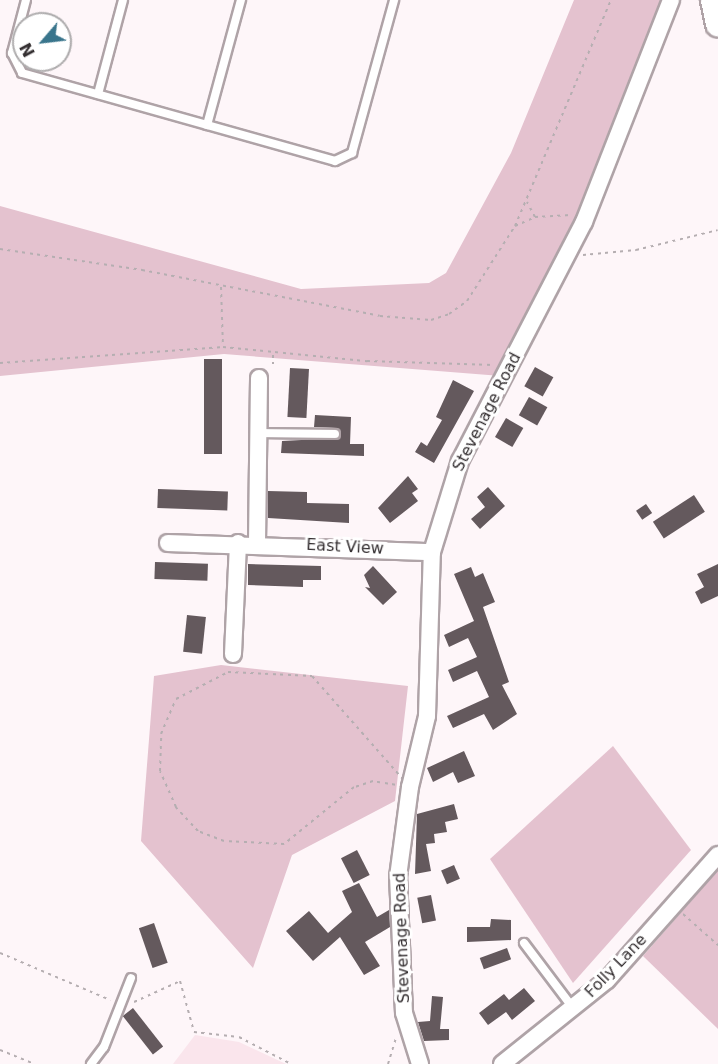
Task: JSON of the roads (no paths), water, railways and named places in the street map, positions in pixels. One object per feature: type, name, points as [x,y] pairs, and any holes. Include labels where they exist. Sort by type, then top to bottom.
[{"type":"street","name":"Stevenage Road","points":[[420,1064],[404,1012],[398,877],[410,787],[427,716],[432,552],[460,461],[568,256],[671,0]]},
{"type":"street","points":[[713,0],[718,24]]},
{"type":"street","points":[[257,543],[259,378]]},
{"type":"street","name":"East View","points":[[168,543],[257,543],[432,552]]},
{"type":"street","points":[[233,654],[238,543]]},
{"type":"street","name":"Folly Lane","points":[[502,1064],[607,980],[718,855]]},
{"type":"lane","points":[[26,0],[12,53],[22,73],[334,161],[352,153],[394,0]]},
{"type":"lane","points":[[98,94],[123,0]]},
{"type":"lane","points":[[207,125],[241,0]]},
{"type":"lane","points":[[259,433],[335,434]]},
{"type":"lane","points":[[525,943],[573,1009]]},
{"type":"lane","points":[[91,1064],[124,1003],[131,978]]}]
